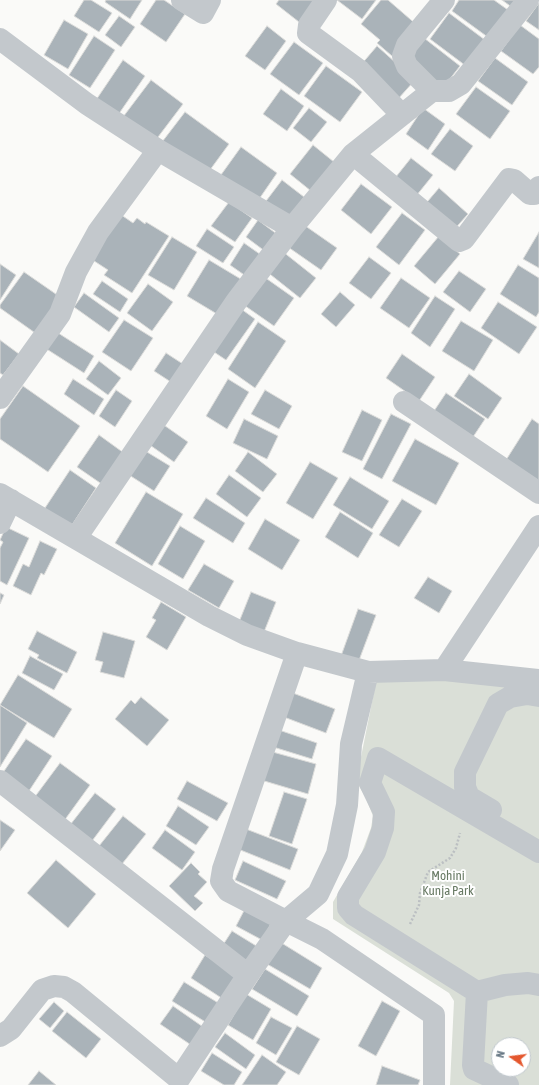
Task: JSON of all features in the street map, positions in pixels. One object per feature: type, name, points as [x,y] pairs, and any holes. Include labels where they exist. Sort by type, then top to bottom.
[{"type":"street","points":[[182,0],[203,13],[210,0]]},
{"type":"street","points":[[326,0],[309,25],[308,33],[360,71],[402,115]]},
{"type":"street","points":[[432,91],[407,66],[403,56],[407,45],[444,0]]},
{"type":"street","points":[[76,538],[236,302],[292,228],[352,154],[432,91],[449,91],[462,84],[528,0]]},
{"type":"street","points":[[0,39],[88,104],[158,150],[292,228]]},
{"type":"street","points":[[0,398],[60,314],[76,272],[98,232],[158,150]]},
{"type":"street","points":[[352,154],[454,239],[459,241],[464,239],[509,179],[514,180],[530,194],[534,194],[539,187]]},
{"type":"street","points":[[404,402],[539,493]]},
{"type":"street","points":[[0,523],[6,497],[209,616],[247,635],[297,652],[368,672],[444,670],[539,680]]},
{"type":"street","points":[[444,670],[539,526]]},
{"type":"street","points":[[297,652],[223,869],[221,881],[228,891],[322,938],[434,1015],[434,1085]]},
{"type":"street","points":[[0,1036],[11,1029],[42,990],[54,986],[64,987],[73,992],[178,1082],[248,975],[286,921],[318,894],[337,854],[347,805],[351,744],[368,672]]},
{"type":"street","points":[[539,696],[527,694],[510,697],[498,704],[465,772],[465,787],[469,797],[539,837]]},
{"type":"street","points":[[539,852],[378,758],[370,783],[384,812],[383,828],[375,852],[348,898],[348,908],[354,915],[477,992],[505,985],[528,983],[539,985]]},
{"type":"street","points":[[0,781],[248,975]]},
{"type":"street","points":[[477,992],[474,1069],[508,1085]]},
{"type":"path","points":[[397,941],[416,914],[424,880],[428,872],[450,858],[456,848],[461,831],[470,812]]},
{"type":"green space","name":"Mohini Kunja Park","points":[[386,675],[539,687],[539,1085],[450,1085],[454,1001],[449,993],[333,919],[333,902],[362,852],[371,828],[373,816],[365,796],[359,786],[357,777],[376,682]]},
{"type":"building","points":[[84,0],[91,0],[112,13],[99,32],[74,16]]},
{"type":"building","points":[[106,0],[142,0],[130,19],[105,2]]},
{"type":"building","points":[[156,0],[164,0],[185,14],[166,42],[140,24]]},
{"type":"building","points":[[279,0],[316,0],[299,22],[276,4]]},
{"type":"building","points":[[337,0],[376,0],[362,19]]},
{"type":"building","points":[[381,0],[388,0],[418,26],[392,56],[377,43],[380,40],[361,24]]},
{"type":"building","points":[[459,0],[494,0],[508,10],[489,38],[452,11]]},
{"type":"building","points":[[502,0],[519,0],[513,8]]},
{"type":"building","points":[[539,3],[539,30],[526,21]]},
{"type":"building","points":[[449,13],[485,40],[466,66],[430,39]]},
{"type":"building","points":[[119,16],[135,27],[121,47],[105,35]]},
{"type":"building","points":[[64,20],[88,34],[68,69],[44,55]]},
{"type":"building","points":[[520,25],[539,39],[539,67],[533,74],[501,51]]},
{"type":"building","points":[[267,26],[286,41],[265,70],[245,56]]},
{"type":"building","points":[[94,36],[115,50],[90,88],[69,75]]},
{"type":"building","points":[[424,38],[460,66],[442,89],[407,60]]},
{"type":"building","points":[[294,42],[323,63],[299,95],[270,74]]},
{"type":"building","points":[[377,46],[415,80],[398,99],[360,66]]},
{"type":"building","points":[[495,58],[528,82],[512,105],[478,81]]},
{"type":"building","points":[[123,60],[145,76],[118,115],[96,100]]},
{"type":"building","points":[[326,66],[362,92],[340,122],[304,96]]},
{"type":"building","points":[[151,80],[183,104],[155,141],[123,117]]},
{"type":"building","points":[[476,87],[510,111],[490,139],[456,114]]},
{"type":"building","points":[[281,89],[304,106],[287,131],[263,114]]},
{"type":"building","points":[[309,108],[327,122],[311,142],[293,128]]},
{"type":"building","points":[[423,108],[445,124],[428,150],[406,134]]},
{"type":"building","points":[[185,112],[229,144],[207,174],[162,142]]},
{"type":"building","points":[[450,129],[473,146],[455,171],[431,154]]},
{"type":"building","points":[[313,145],[334,162],[311,191],[290,174]]},
{"type":"building","points":[[241,147],[277,173],[255,205],[218,179]]},
{"type":"building","points":[[411,158],[433,175],[412,201],[391,183]]},
{"type":"building","points":[[282,180],[304,197],[286,222],[263,205]]},
{"type":"building","points":[[361,184],[392,207],[371,234],[341,210]]},
{"type":"building","points":[[439,188],[468,214],[451,233],[422,208]]},
{"type":"building","points":[[229,202],[252,218],[235,242],[211,226]]},
{"type":"building","points":[[117,212],[133,223],[137,218],[145,224],[146,222],[169,236],[132,293],[104,275],[108,270],[88,257]]},
{"type":"building","points":[[402,213],[425,230],[399,265],[376,247]]},
{"type":"building","points":[[258,220],[282,238],[270,255],[246,237]]},
{"type":"building","points":[[304,225],[337,248],[321,270],[288,247]]},
{"type":"building","points":[[207,229],[234,247],[223,263],[196,246]]},
{"type":"building","points":[[539,232],[539,268],[523,259]]},
{"type":"building","points":[[439,236],[460,254],[435,284],[414,266]]},
{"type":"building","points":[[172,237],[197,252],[174,290],[148,275]]},
{"type":"building","points":[[244,243],[264,257],[250,279],[230,265]]},
{"type":"building","points":[[282,251],[316,278],[300,298],[266,271]]},
{"type":"building","points":[[369,257],[391,273],[371,299],[349,283]]},
{"type":"building","points":[[209,260],[244,281],[222,317],[187,296]]},
{"type":"building","points":[[0,264],[16,275],[0,300]]},
{"type":"building","points":[[518,265],[539,278],[539,312],[536,317],[500,294]]},
{"type":"building","points":[[459,271],[486,289],[470,312],[443,292]]},
{"type":"building","points":[[24,272],[63,299],[38,335],[0,308],[0,305]]},
{"type":"building","points":[[260,274],[294,298],[274,326],[241,303]]},
{"type":"building","points":[[401,278],[430,298],[409,328],[380,308]]},
{"type":"building","points":[[102,281],[128,299],[120,312],[93,294]]},
{"type":"building","points":[[148,284],[173,302],[152,331],[127,313]]},
{"type":"building","points":[[340,292],[355,305],[336,327],[321,314]]},
{"type":"building","points":[[84,293],[119,318],[109,332],[74,307]]},
{"type":"building","points":[[435,296],[455,309],[430,347],[411,333]]},
{"type":"building","points":[[498,302],[537,327],[519,354],[481,328]]},
{"type":"building","points":[[237,306],[255,319],[226,360],[208,348]]},
{"type":"building","points":[[124,320],[153,338],[131,371],[102,352]]},
{"type":"building","points":[[461,321],[493,340],[474,371],[442,351]]},
{"type":"building","points":[[258,322],[286,341],[255,388],[228,369]]},
{"type":"building","points":[[55,331],[94,356],[84,373],[45,348]]},
{"type":"building","points":[[0,340],[19,354],[3,375],[0,373]]},
{"type":"building","points":[[166,353],[186,366],[174,384],[154,371]]},
{"type":"building","points":[[402,354],[435,377],[419,401],[386,378]]},
{"type":"building","points":[[99,361],[121,378],[108,395],[86,379]]},
{"type":"building","points":[[469,374],[502,398],[488,419],[454,396]]},
{"type":"building","points":[[73,379],[104,399],[94,415],[64,394]]},
{"type":"building","points":[[228,379],[249,392],[227,429],[206,416]]},
{"type":"building","points":[[23,386],[80,426],[48,472],[0,439],[0,419]]},
{"type":"building","points":[[116,390],[132,401],[115,427],[99,416]]},
{"type":"building","points":[[265,390],[292,406],[279,429],[251,414]]},
{"type":"building","points":[[446,393],[485,419],[471,440],[432,414]]},
{"type":"building","points":[[362,410],[382,420],[362,461],[342,452]]},
{"type":"building","points":[[391,414],[411,424],[382,479],[363,469]]},
{"type":"building","points":[[244,419],[278,436],[267,459],[233,443]]},
{"type":"building","points":[[532,419],[539,424],[539,481],[506,460]]},
{"type":"building","points":[[161,423],[188,442],[174,462],[147,443]]},
{"type":"building","points":[[99,435],[128,456],[106,487],[77,467]]},
{"type":"building","points":[[415,439],[459,463],[436,505],[392,481]]},
{"type":"building","points":[[142,449],[170,466],[154,491],[126,473]]},
{"type":"building","points":[[248,452],[277,474],[263,492],[235,471]]},
{"type":"building","points":[[310,462],[338,478],[313,519],[286,503]]},
{"type":"building","points":[[70,470],[96,488],[70,528],[43,511]]},
{"type":"building","points":[[229,475],[261,498],[247,517],[216,494]]},
{"type":"building","points":[[350,477],[389,501],[372,529],[333,505]]},
{"type":"building","points":[[146,492],[183,514],[152,566],[115,543]]},
{"type":"building","points":[[206,498],[245,523],[233,543],[193,518]]},
{"type":"building","points":[[402,499],[422,511],[399,547],[379,535]]},
{"type":"building","points":[[340,512],[373,533],[358,558],[325,537]]},
{"type":"building","points":[[265,519],[300,540],[282,570],[248,549]]},
{"type":"building","points":[[180,526],[205,541],[183,579],[158,564]]},
{"type":"building","points":[[6,527],[29,538],[7,585],[0,581],[0,548],[3,542],[0,540]]},
{"type":"building","points":[[40,541],[57,549],[44,575],[41,573],[31,595],[13,586],[23,564],[29,567]]},
{"type":"building","points":[[204,564],[234,581],[219,608],[188,590]]},
{"type":"building","points":[[428,577],[452,591],[439,613],[414,598]]},
{"type":"building","points":[[251,592],[276,602],[264,632],[239,622]]},
{"type":"building","points":[[0,593],[4,595],[0,604]]},
{"type":"building","points":[[161,602],[186,617],[167,650],[146,637],[156,620],[152,618]]},
{"type":"building","points":[[358,609],[376,615],[358,663],[341,656]]},
{"type":"building","points":[[37,631],[77,652],[67,673],[37,658],[39,655],[28,649]]},
{"type":"building","points":[[103,632],[135,641],[124,678],[100,672],[103,662],[95,660]]},
{"type":"building","points":[[30,656],[63,674],[54,690],[22,673]]},
{"type":"building","points":[[18,675],[72,709],[54,738],[0,705]]},
{"type":"building","points":[[285,690],[335,709],[326,733],[276,714]]},
{"type":"building","points":[[141,697],[169,720],[147,746],[115,719],[131,700],[135,704]]},
{"type":"building","points":[[0,705],[27,723],[0,767]]},
{"type":"building","points":[[276,729],[317,743],[312,759],[270,746]]},
{"type":"building","points":[[26,739],[52,756],[25,797],[0,777]]},
{"type":"building","points":[[269,751],[316,764],[308,794],[261,780]]},
{"type":"building","points":[[60,763],[90,785],[61,825],[31,802]]},
{"type":"building","points":[[187,781],[228,803],[217,821],[177,799]]},
{"type":"building","points":[[284,792],[307,799],[292,844],[269,836]]},
{"type":"building","points":[[95,793],[116,809],[92,841],[70,825]]},
{"type":"building","points":[[178,806],[209,827],[196,845],[166,826]]},
{"type":"building","points":[[123,816],[146,834],[122,864],[99,846]]},
{"type":"building","points":[[0,820],[15,830],[0,851]]},
{"type":"building","points":[[246,829],[298,849],[290,870],[238,849]]},
{"type":"building","points":[[165,830],[195,852],[182,870],[152,848]]},
{"type":"building","points":[[56,860],[96,894],[68,928],[27,893]]},
{"type":"building","points":[[243,861],[286,881],[277,899],[235,880]]},
{"type":"building","points":[[191,863],[200,872],[198,874],[207,882],[194,896],[203,903],[195,911],[169,886]]},
{"type":"building","points":[[247,905],[273,920],[262,940],[236,926]]},
{"type":"building","points":[[232,931],[258,947],[246,967],[219,951]]},
{"type":"building","points":[[280,942],[322,968],[310,989],[267,964]]},
{"type":"building","points":[[205,955],[238,977],[226,1001],[191,978]]},
{"type":"building","points":[[265,969],[309,996],[297,1016],[252,989]]},
{"type":"building","points":[[184,982],[220,1004],[207,1023],[172,1001]]},
{"type":"building","points":[[246,994],[271,1009],[253,1040],[228,1025]]},
{"type":"building","points":[[382,1001],[400,1011],[376,1056],[358,1046]]},
{"type":"building","points":[[54,1002],[64,1011],[50,1028],[39,1019]]},
{"type":"building","points":[[173,1006],[206,1029],[194,1047],[160,1024]]},
{"type":"building","points":[[67,1012],[101,1039],[86,1058],[52,1031]]},
{"type":"building","points":[[271,1017],[292,1028],[276,1055],[256,1043]]},
{"type":"building","points":[[297,1026],[320,1039],[299,1075],[276,1062]]},
{"type":"building","points":[[225,1033],[255,1055],[246,1069],[215,1047]]},
{"type":"building","points":[[212,1053],[242,1072],[234,1085],[224,1085],[201,1071]]},
{"type":"building","points":[[262,1055],[286,1072],[277,1085],[242,1085]]},
{"type":"building","points":[[382,1066],[420,1080],[418,1085],[376,1085]]},
{"type":"building","points":[[39,1071],[56,1085],[28,1085]]}]
